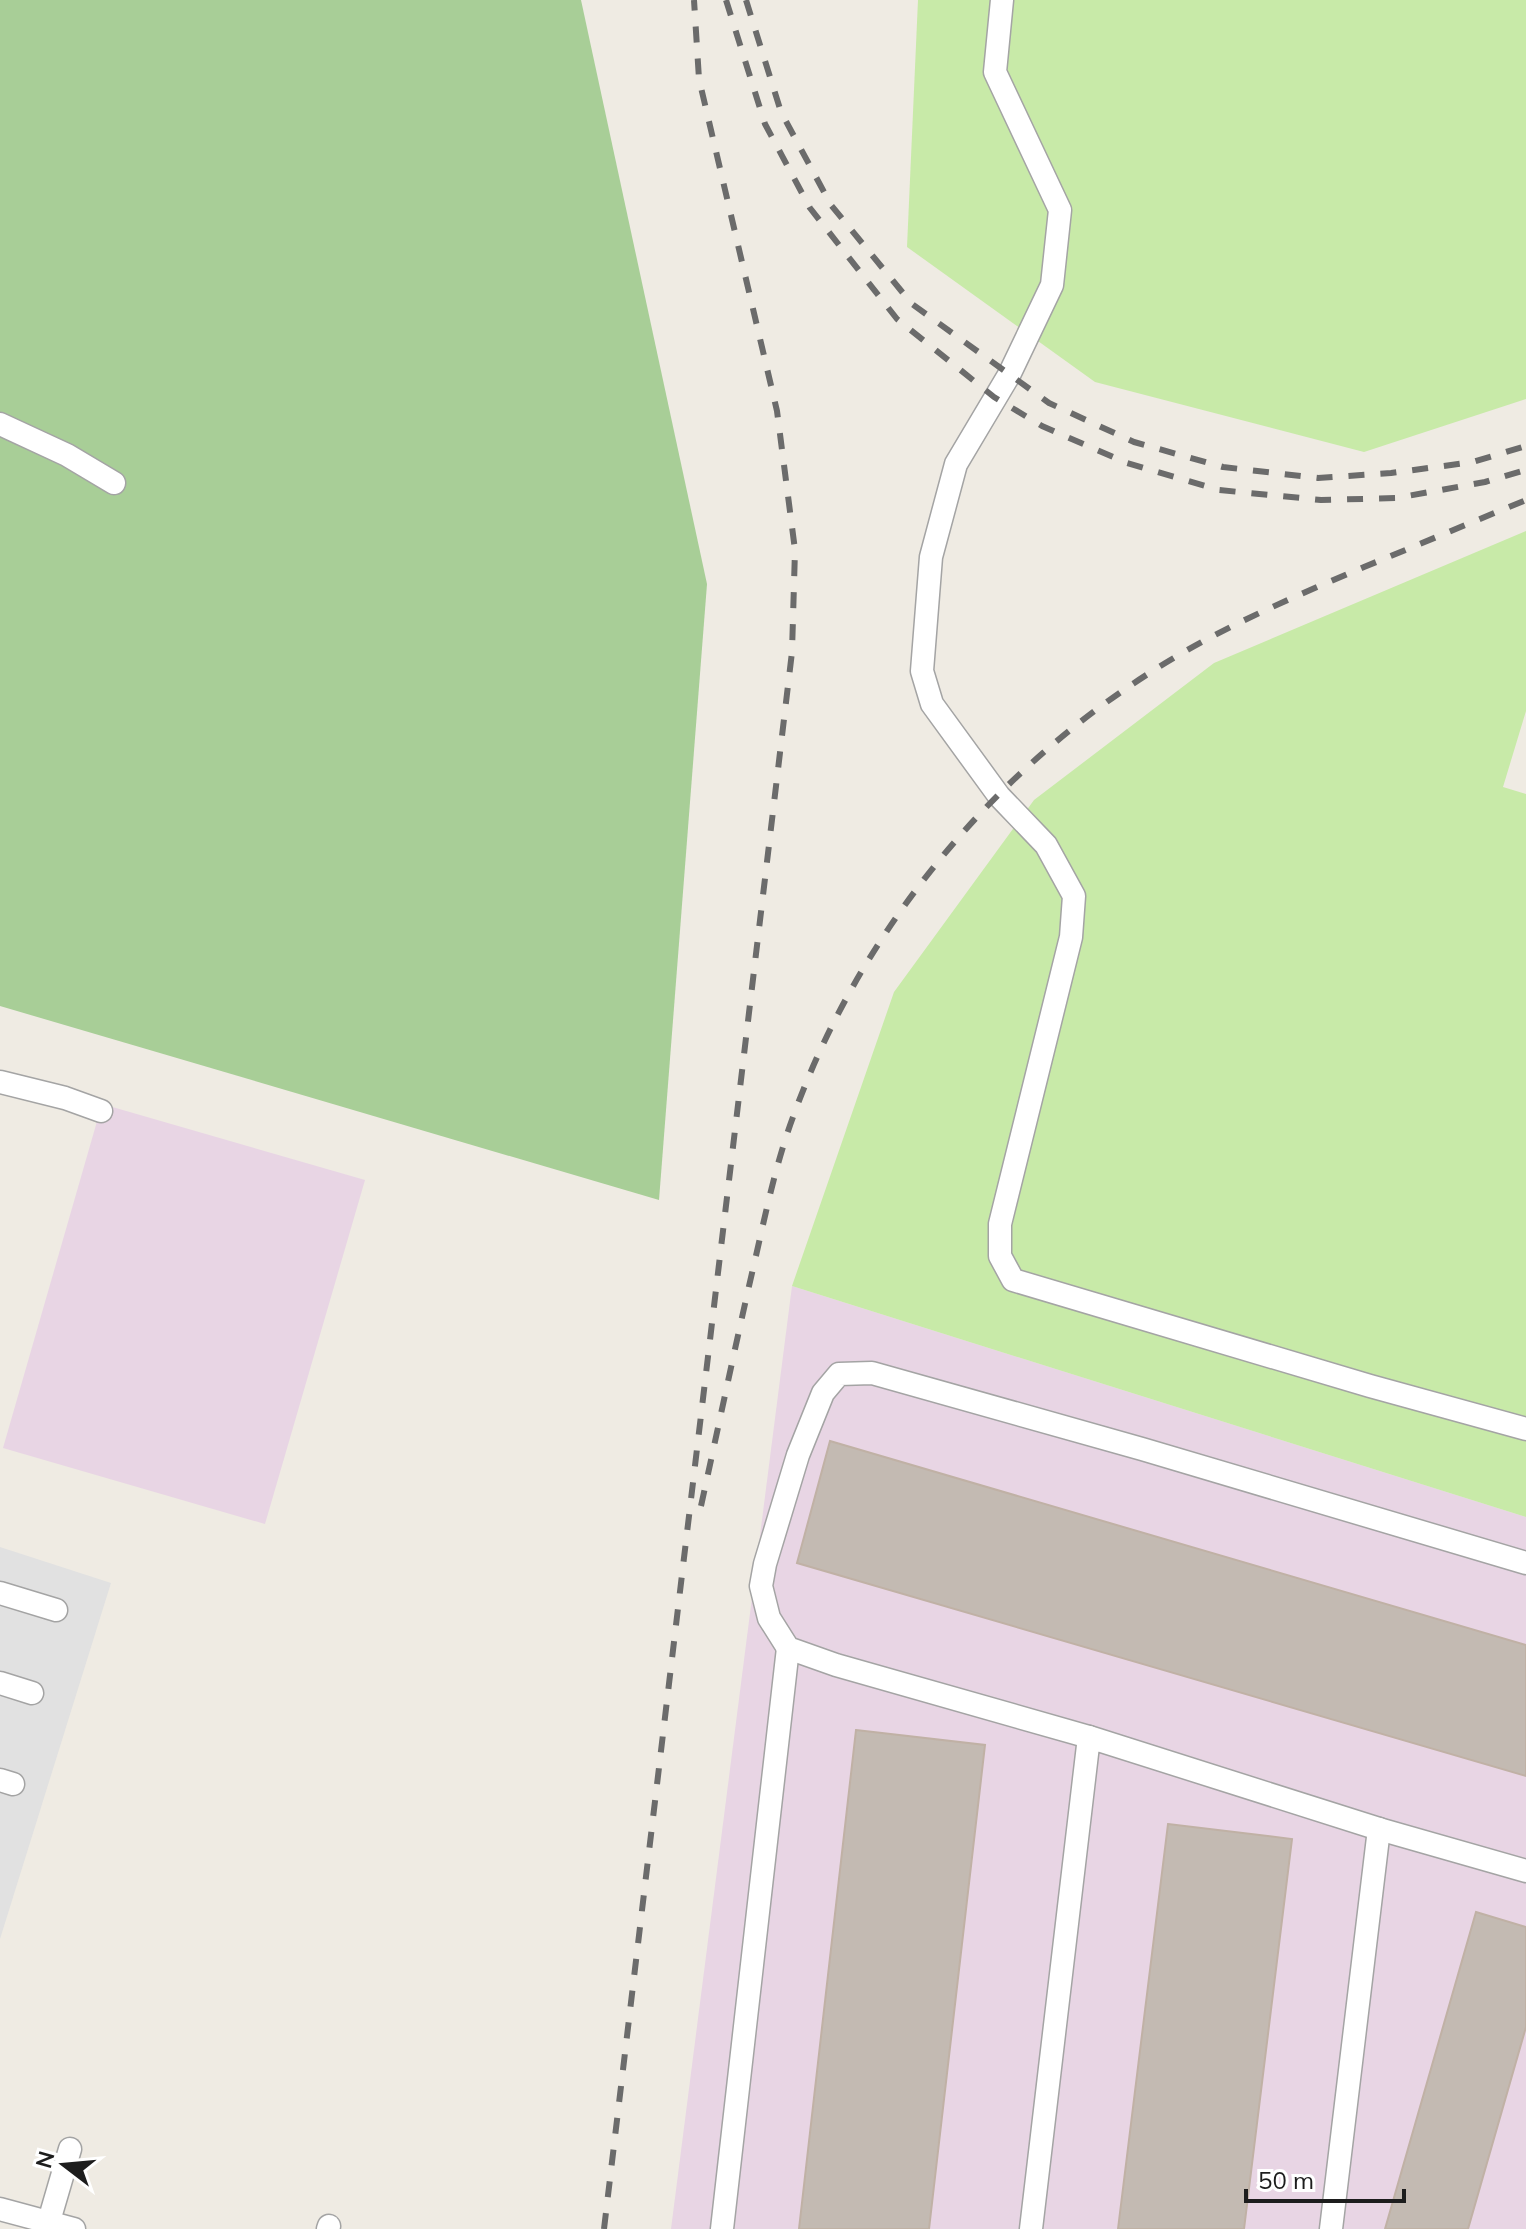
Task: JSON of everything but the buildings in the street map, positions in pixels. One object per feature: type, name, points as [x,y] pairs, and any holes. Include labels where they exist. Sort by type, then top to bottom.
[{"type":"lane","points":[[1002,0],[995,72],[1060,210],[1052,285],[1009,375],[956,464],[931,557],[922,671],[932,704],[999,796],[1046,845],[1074,896],[1071,937],[1000,1224],[1000,1256],[1013,1280],[1526,1429]]},
{"type":"lane","points":[[0,424],[67,455],[114,483]]},
{"type":"lane","points":[[0,1082],[65,1098],[101,1111]]},
{"type":"lane","points":[[1526,1563],[872,1373],[839,1374],[823,1393],[798,1455],[761,1586],[769,1618],[788,1648],[1526,1871]]},
{"type":"lane","points":[[0,1593],[56,1610]]},
{"type":"lane","points":[[722,2229],[788,1648]]},
{"type":"lane","points":[[0,1683],[32,1693]]},
{"type":"lane","points":[[1031,2229],[1089,1737]]},
{"type":"lane","points":[[1331,2229],[1379,1829]]},
{"type":"lane","points":[[49,2221],[70,2149]]},
{"type":"lane","points":[[0,2209],[74,2229]]},
{"type":"shaded area","points":[[102,1104],[365,1180],[265,1524],[3,1448]]},
{"type":"shaded area","points":[[792,1286],[1526,1517],[1526,2229],[671,2229]]},
{"type":"shaded area","points":[[0,1547],[111,1583],[0,1939]]},
{"type":"green space","points":[[0,0],[581,0],[707,584],[659,1200],[0,1006]]},
{"type":"green space","points":[[918,0],[1526,0],[1526,399],[1364,452],[1095,382],[907,247]]},
{"type":"green space","points":[[1526,531],[1526,711],[1503,787],[1526,794],[1526,1517],[792,1286],[894,992],[1034,800],[1214,663]]},
{"type":"railway","points":[[604,2229],[792,652],[795,550],[777,411],[699,79],[694,0]]},
{"type":"railway","points":[[726,0],[765,124],[810,208],[897,319],[994,397],[1042,426],[1127,463],[1219,490],[1321,500],[1396,498],[1485,482],[1526,470]]},
{"type":"railway","points":[[746,0],[781,112],[831,205],[912,304],[1049,403],[1134,442],[1223,467],[1318,478],[1391,473],[1473,462],[1526,446]]},
{"type":"railway","points":[[701,1506],[767,1206],[793,1117],[820,1050],[853,986],[892,924],[935,866],[983,811],[1035,760],[1091,714],[1151,672],[1202,642],[1282,603],[1526,500]]}]
